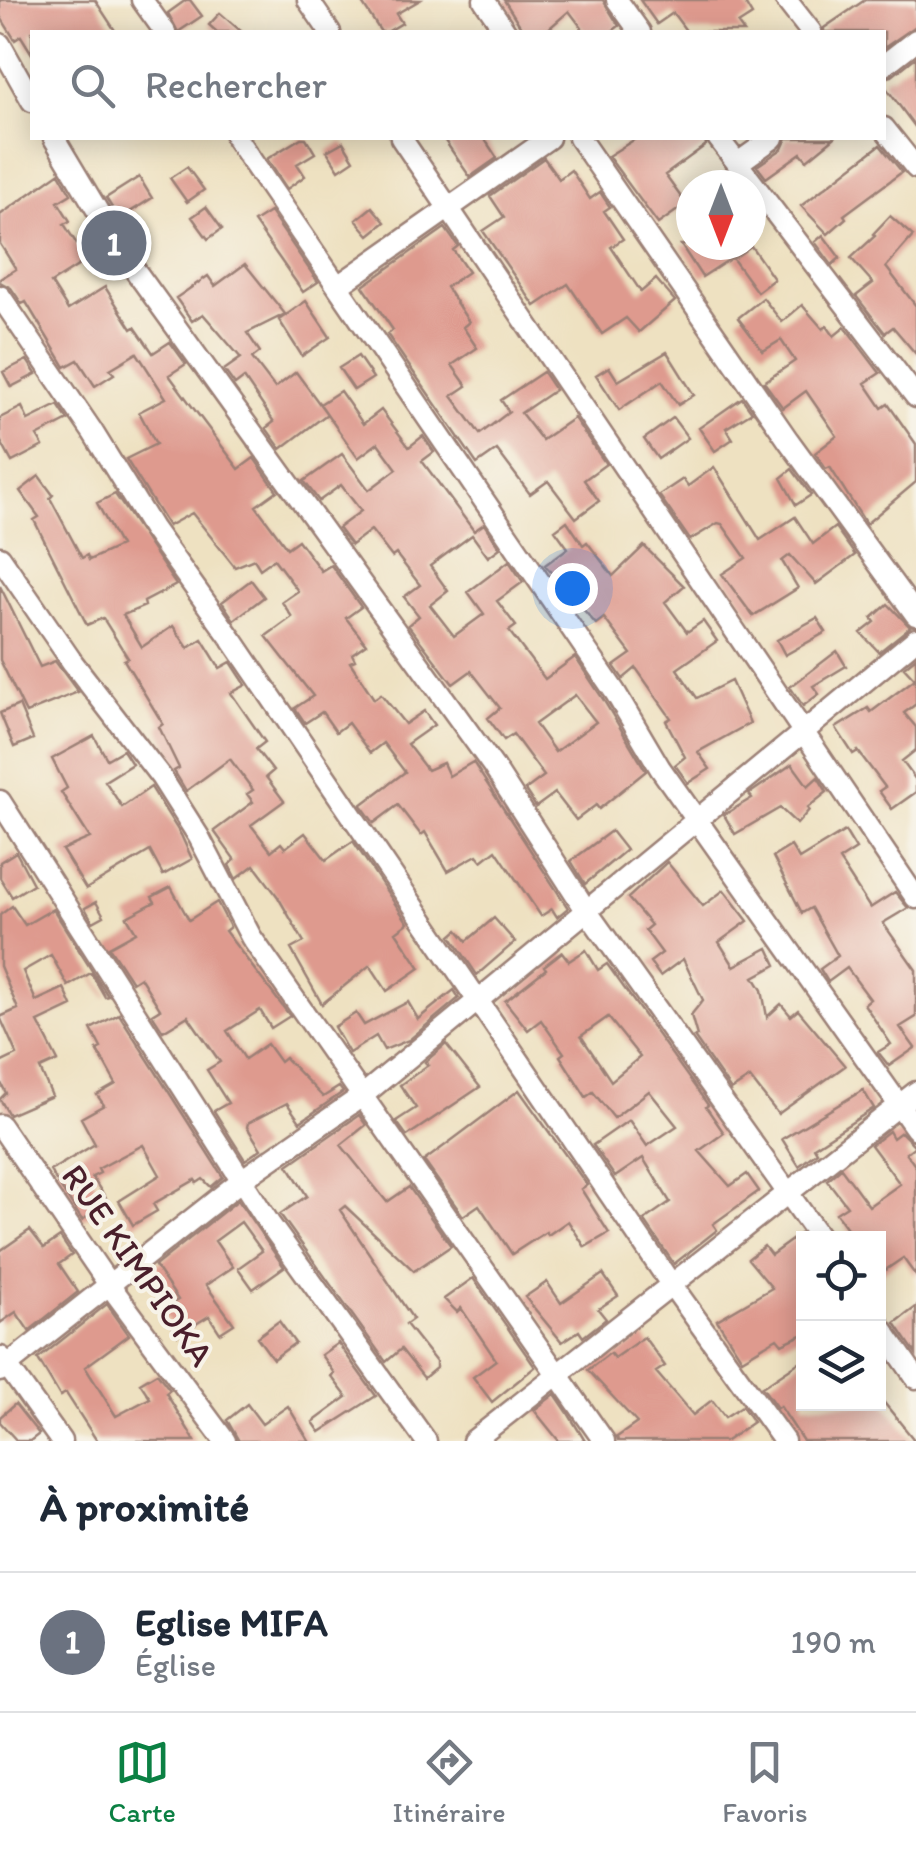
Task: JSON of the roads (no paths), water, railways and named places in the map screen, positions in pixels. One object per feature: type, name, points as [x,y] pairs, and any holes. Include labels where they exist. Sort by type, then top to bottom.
[{"type":"street","points":[[142,0],[164,30]]},
{"type":"street","points":[[308,0],[329,30]]},
{"type":"street","points":[[484,0],[505,30]]},
{"type":"street","points":[[617,0],[639,30]]},
{"type":"street","points":[[786,0],[809,30]]},
{"type":"street","points":[[886,63],[916,40]]},
{"type":"street","points":[[0,44],[30,96]]},
{"type":"street","points":[[886,130],[916,168]]},
{"type":"street","points":[[55,140],[124,255],[492,766],[586,910],[815,1231]]},
{"type":"street","points":[[237,140],[615,692],[660,768],[908,1098],[916,1129]]},
{"type":"street","points":[[402,140],[916,898]]},
{"type":"street","points":[[338,286],[546,140]]},
{"type":"street","points":[[580,140],[788,440],[916,616]]},
{"type":"street","points":[[720,140],[916,396]]},
{"type":"street","points":[[738,163],[771,140]]},
{"type":"street","points":[[0,296],[152,528],[234,642],[671,1284],[784,1441]]},
{"type":"street","points":[[0,557],[73,663],[161,777],[199,837],[251,938],[604,1441]]},
{"type":"street","points":[[61,1441],[2,1364],[243,1179],[362,1096],[916,639]]},
{"type":"street","points":[[0,801],[301,1270],[426,1441]]},
{"type":"street","points":[[473,1441],[908,1098]]},
{"type":"street","name":"RUE KIMPIOKA","points":[[0,1125],[108,1283],[225,1441]]},
{"type":"street","points":[[886,1335],[916,1378]]},
{"type":"place","name":"Eglise MIFA","points":[[114,243]]}]
